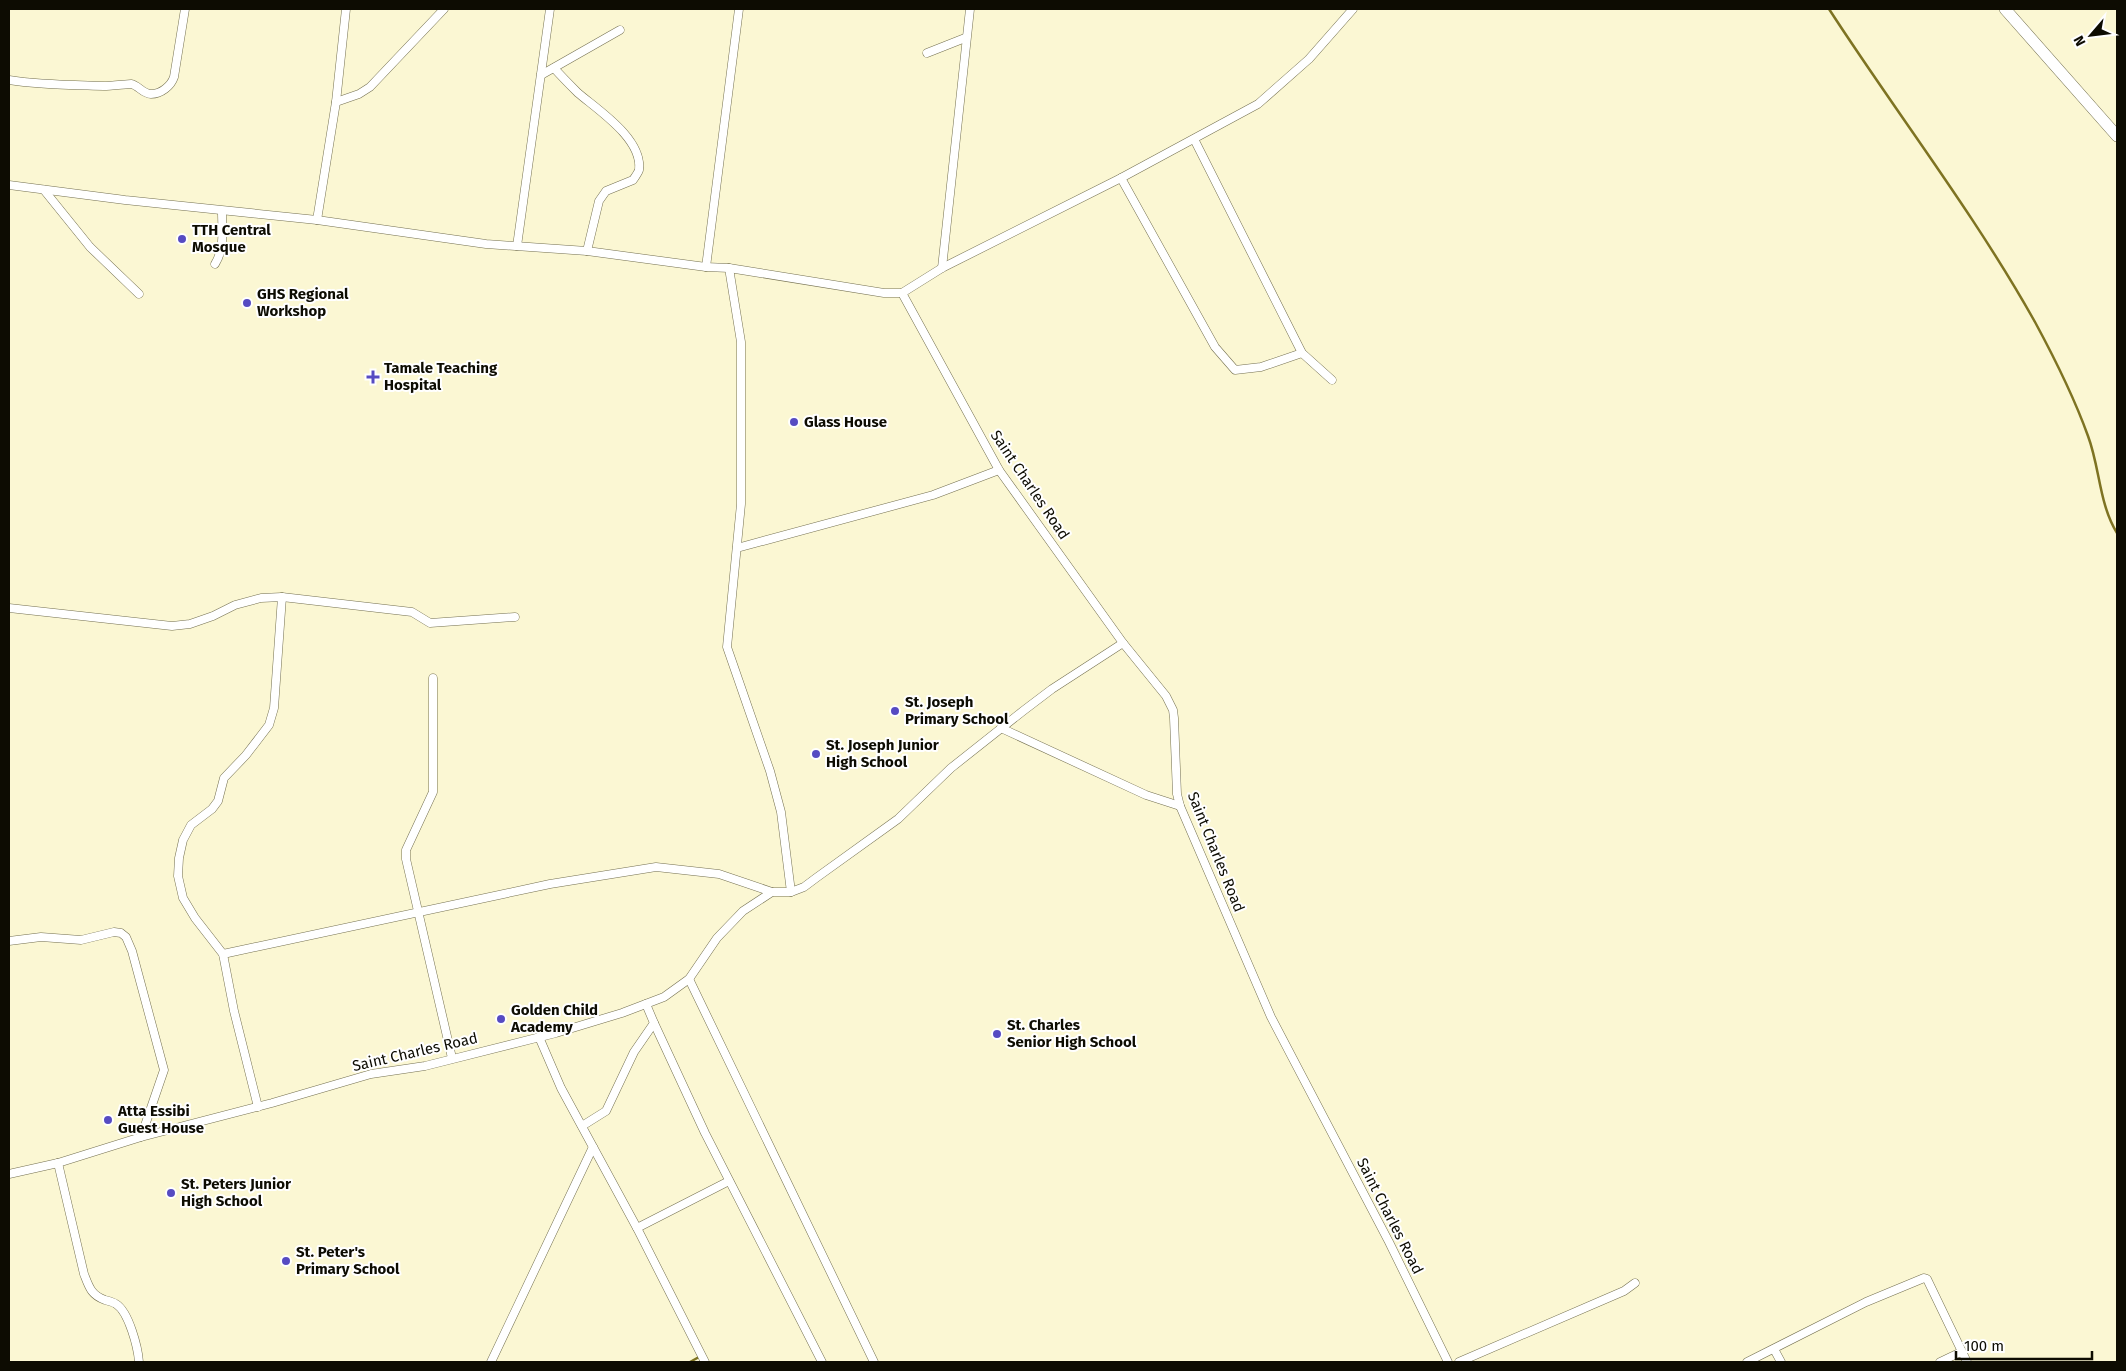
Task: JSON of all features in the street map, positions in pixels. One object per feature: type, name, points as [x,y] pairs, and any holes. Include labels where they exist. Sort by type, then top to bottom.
[{"type":"main road","points":[[2004,9],[2115,129]]},
{"type":"street","points":[[9,80],[29,83],[81,85],[119,86],[131,84],[150,94],[158,93],[172,84],[185,9]]},
{"type":"street","points":[[317,220],[336,102],[346,9]]},
{"type":"street","points":[[336,102],[359,94],[370,87],[444,9]]},
{"type":"street","points":[[517,246],[550,9]]},
{"type":"street","points":[[706,267],[739,9]]},
{"type":"street","points":[[942,268],[965,38],[970,9]]},
{"type":"street","points":[[9,186],[317,220],[486,244],[587,251],[706,267],[730,268],[884,293],[902,293],[942,268],[1121,178],[1258,104],[1309,59],[1353,9]]},
{"type":"street","points":[[541,75],[620,30]]},
{"type":"street","points":[[927,53],[965,38]]},
{"type":"street","points":[[554,68],[578,93],[621,130],[634,149],[639,170],[634,180],[606,191],[599,201],[587,251]]},
{"type":"street","points":[[1194,139],[1302,354],[1332,380]]},
{"type":"street","points":[[1121,178],[1215,347],[1235,370],[1261,367],[1302,354]]},
{"type":"street","points":[[44,190],[90,247],[138,294]]},
{"type":"street","points":[[215,264],[220,254],[222,241],[222,211]]},
{"type":"street","points":[[730,268],[740,330],[741,504],[727,647],[770,771],[781,812],[792,892]]},
{"type":"street","name":"Saint Charles Road","points":[[902,293],[999,470],[1123,643],[1166,696],[1173,710],[1177,794],[1180,806],[1271,1017],[1389,1242],[1448,1362]]},
{"type":"street","points":[[737,548],[933,495],[999,470]]},
{"type":"street","points":[[9,608],[172,626],[190,624],[213,616],[235,605],[261,598],[282,597],[412,612],[430,623],[515,617]]},
{"type":"street","points":[[258,1107],[234,1011],[223,954],[182,898],[178,876],[183,840],[191,825],[218,802],[224,778],[246,755],[269,725],[274,708],[282,597]]},
{"type":"street","points":[[223,954],[550,884],[656,867],[720,874],[772,892],[792,892],[804,887],[898,819],[951,768],[1052,689],[1123,643]]},
{"type":"street","points":[[433,678],[433,792],[406,850],[406,859],[452,1058]]},
{"type":"street","points":[[1001,728],[1146,795],[1180,806]]},
{"type":"street","name":"Saint Charles Road","points":[[9,1174],[58,1163],[140,1137],[258,1107],[371,1074],[425,1066],[539,1037],[646,1004],[664,997],[689,978],[728,925],[743,911],[772,892]]},
{"type":"street","points":[[9,941],[41,937],[81,940],[114,932],[121,933],[126,937],[132,951],[164,1070],[140,1137]]},
{"type":"street","points":[[689,978],[874,1362]]},
{"type":"street","points":[[646,1004],[704,1133],[822,1362]]},
{"type":"street","points":[[582,1126],[606,1112],[634,1052],[654,1023]]},
{"type":"street","points":[[539,1037],[552,1068],[637,1228],[705,1362]]},
{"type":"street","points":[[491,1362],[593,1148]]},
{"type":"street","points":[[58,1163],[84,1274],[90,1290],[96,1297],[115,1303],[120,1307],[130,1326],[140,1362]]},
{"type":"street","points":[[637,1228],[729,1180]]},
{"type":"street","points":[[1747,1362],[1866,1302],[1924,1278],[1928,1279],[1967,1362]]},
{"type":"street","points":[[1459,1362],[1624,1291],[1634,1283]]},
{"type":"street","points":[[1774,1349],[1781,1362]]},
{"type":"street","points":[[1940,1362],[1961,1352]]},
{"type":"waterway","points":[[1829,9],[1987,242],[2035,322],[2064,378],[2083,421],[2092,448],[2103,498],[2117,533]]},
{"type":"waterway","points":[[690,1362],[699,1357]]},
{"type":"place","name":"TTH Central Mosque","points":[[182,239]]},
{"type":"place","name":"GHS Regional Workshop","points":[[247,303]]},
{"type":"place","name":"Tamale Teaching Hospital","points":[[373,377]]},
{"type":"place","name":"Glass House","points":[[794,422]]},
{"type":"place","name":"St. Joseph Primary School","points":[[895,711]]},
{"type":"place","name":"St. Joseph Junior High School","points":[[816,754]]},
{"type":"place","name":"Golden Child Academy","points":[[501,1019]]},
{"type":"place","name":"St. Charles Senior High School","points":[[997,1034]]},
{"type":"place","name":"Atta Essibi Guest House","points":[[108,1120]]},
{"type":"place","name":"St. Peters Junior High School","points":[[171,1193]]},
{"type":"place","name":"St. Peter's Primary School","points":[[286,1261]]}]
